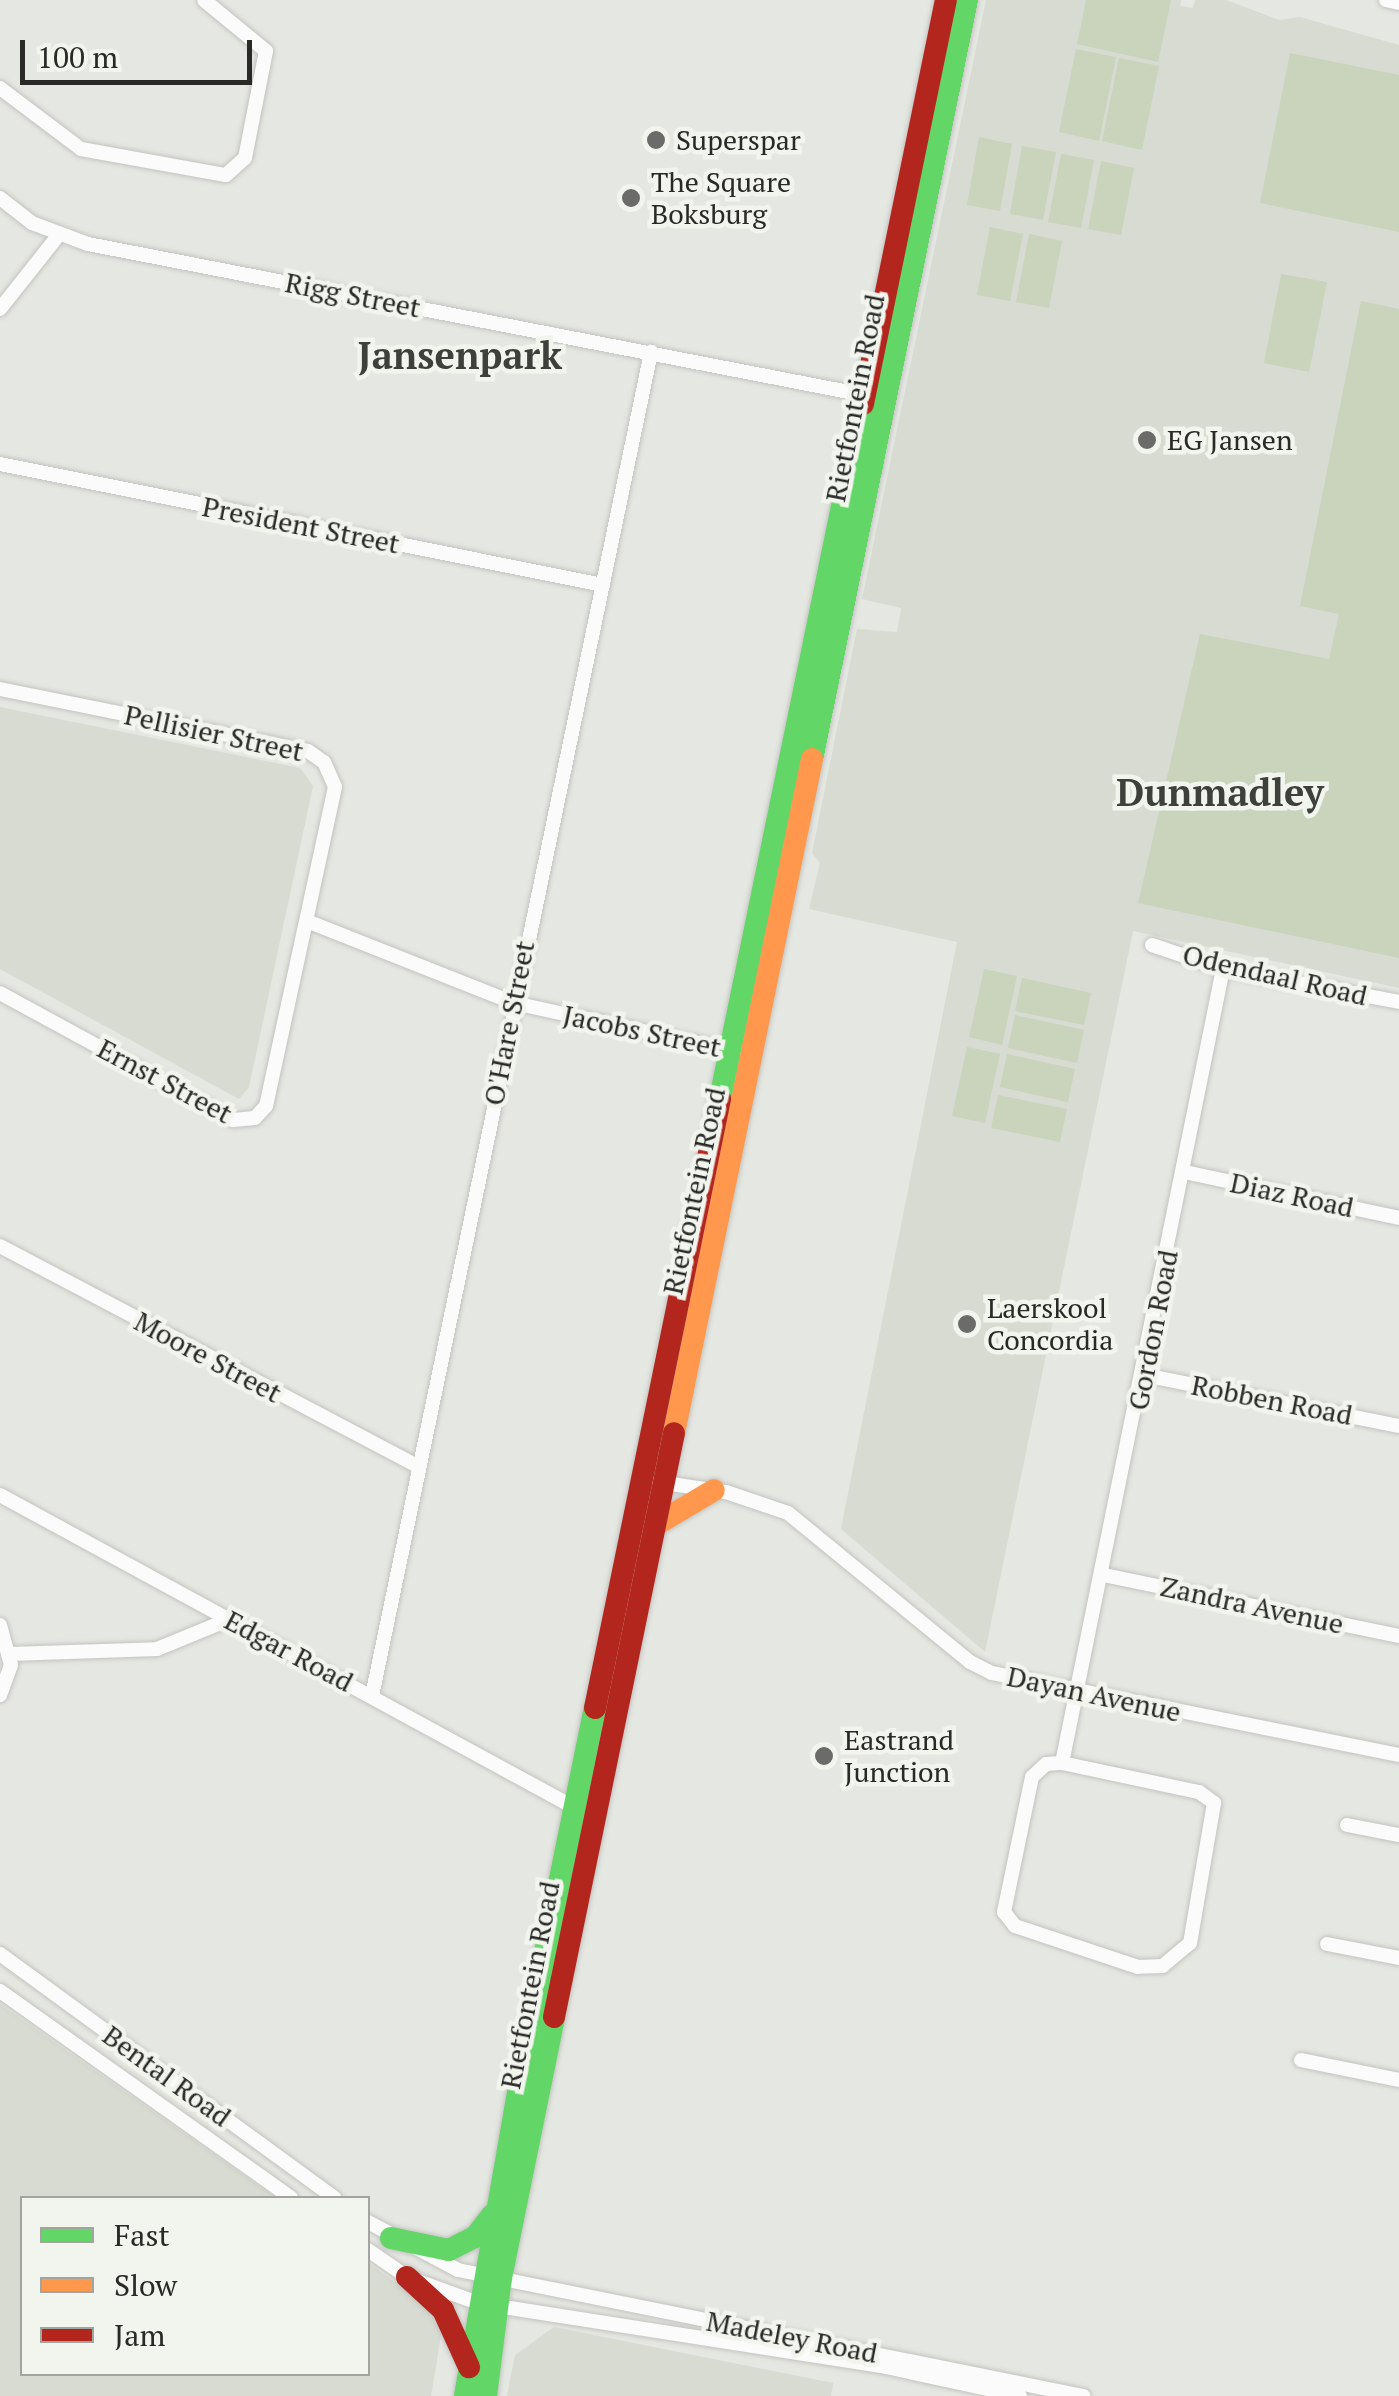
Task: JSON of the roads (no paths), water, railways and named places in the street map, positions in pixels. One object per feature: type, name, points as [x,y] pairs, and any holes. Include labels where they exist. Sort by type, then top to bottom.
[{"type":"main road","name":"Rietfontein Road","points":[[720,1157],[754,1055],[843,614],[873,397],[946,0]]},
{"type":"main road","name":"Rietfontein Road","points":[[492,2277],[495,2211],[577,1809],[654,1481],[720,1157],[730,1050],[816,610],[873,397],[967,0]]},
{"type":"main road","points":[[816,610],[843,614]]},
{"type":"main road","name":"Rietfontein Road","points":[[486,2396],[492,2277],[657,1524],[654,1481]]},
{"type":"main road","points":[[657,1524],[714,1490]]},
{"type":"main road","points":[[391,2238],[433,2249],[460,2247],[495,2211]]},
{"type":"main road","points":[[407,2278],[443,2310],[470,2370]]},
{"type":"main road","name":"Rietfontein Road","points":[[465,2396],[488,2306]]},
{"type":"street","points":[[0,88],[81,149],[226,175],[245,158],[266,51],[204,0]]},
{"type":"street","points":[[1386,0],[1399,3]]},
{"type":"street","points":[[0,198],[58,236],[0,310]]},
{"type":"street","name":"Rigg Street","points":[[58,236],[873,397]]},
{"type":"street","name":"O'Hare Street","points":[[372,1696],[651,352]]},
{"type":"street","name":"President Street","points":[[0,464],[602,585]]},
{"type":"street","name":"Pellisier Street","points":[[0,689],[316,756],[335,786],[307,921]]},
{"type":"street","name":"Jacobs Street","points":[[307,921],[514,1004],[754,1055]]},
{"type":"street","name":"Ernst Street","points":[[0,992],[233,1120],[250,1120],[266,1106],[307,921]]},
{"type":"street","name":"Odendaal Road","points":[[1152,945],[1223,969],[1399,1002]]},
{"type":"street","name":"Gordon Road","points":[[1062,1763],[1104,1575],[1223,969]]},
{"type":"street","name":"Diaz Road","points":[[1184,1172],[1399,1218]]},
{"type":"street","name":"Moore Street","points":[[0,1246],[418,1466]]},
{"type":"street","name":"Robben Road","points":[[1144,1375],[1399,1426]]},
{"type":"street","name":"Dayan Avenue","points":[[654,1481],[714,1490],[771,1505],[809,1527],[977,1666],[1080,1691],[1399,1755]]},
{"type":"street","name":"Edgar Road","points":[[0,1495],[577,1809]]},
{"type":"street","name":"Zandra Avenue","points":[[1104,1575],[1399,1636]]},
{"type":"street","points":[[10,1654],[157,1649],[230,1619]]},
{"type":"street","points":[[0,1625],[10,1654],[0,1695]]},
{"type":"street","points":[[1062,1763],[1199,1792],[1214,1803],[1190,1943],[1163,1966],[1138,1967],[1015,1926],[1004,1912],[1032,1777],[1046,1764],[1062,1763]]},
{"type":"street","points":[[1348,1825],[1399,1835]]},
{"type":"street","points":[[1327,1944],[1399,1958]]},
{"type":"street","name":"Bental Road","points":[[0,1954],[332,2196]]},
{"type":"street","name":"Bental Road","points":[[0,1992],[288,2196]]},
{"type":"street","points":[[1302,2060],[1399,2080]]},
{"type":"street","points":[[370,2223],[430,2259],[492,2277]]},
{"type":"street","points":[[370,2251],[407,2278],[488,2306]]},
{"type":"street","name":"Madeley Road","points":[[492,2277],[959,2384],[1082,2396]]},
{"type":"street","name":"Madeley Road","points":[[488,2306],[886,2366],[959,2384]]},
{"type":"street","name":"Madeley Road","points":[[991,2388],[1020,2396]]},
{"type":"place","name":"Superspar","points":[[656,140]]},
{"type":"place","name":"The Square Boksburg","points":[[631,198]]},
{"type":"place","name":"EG Jansen","points":[[1147,440]]},
{"type":"place","name":"Laerskool Concordia","points":[[967,1324]]},
{"type":"place","name":"Eastrand Junction","points":[[824,1756]]},
{"type":"district","name":"Jansenpark","points":[[460,356]]},
{"type":"district","name":"Dunmadley","points":[[1220,793]]}]
